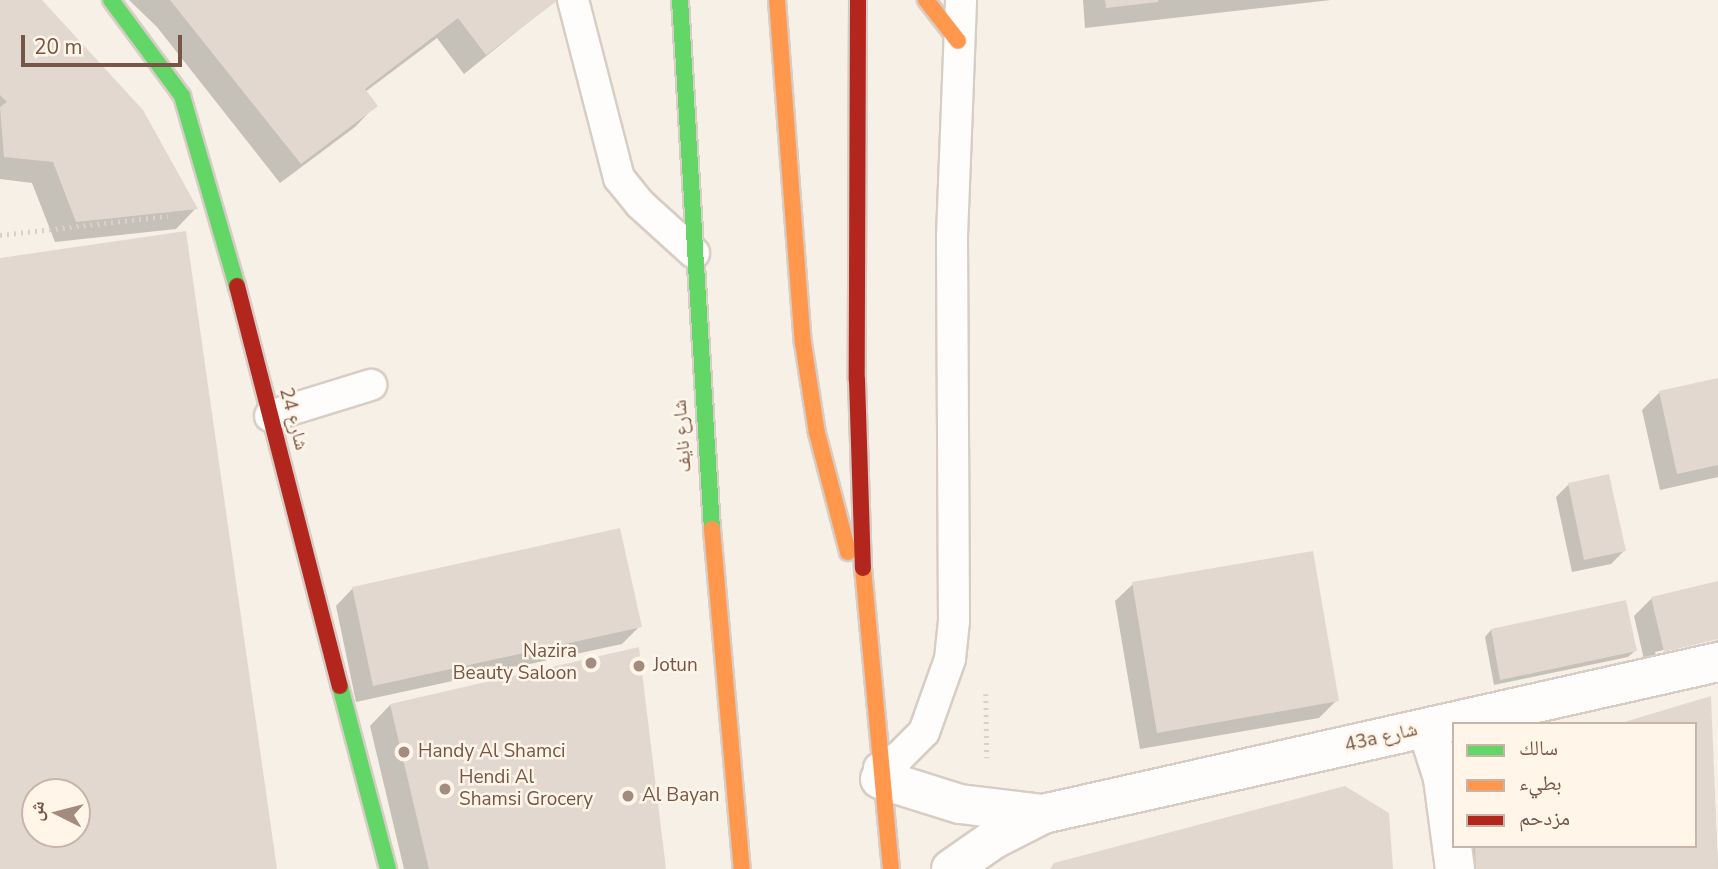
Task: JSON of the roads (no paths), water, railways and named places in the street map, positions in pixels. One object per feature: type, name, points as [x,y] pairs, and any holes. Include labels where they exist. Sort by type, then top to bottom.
[{"type":"main road","name":"شارع 24","points":[[111,0],[182,96],[217,211],[388,869]]},
{"type":"main road","name":"شارع نايف","points":[[680,0],[694,253],[726,710],[743,869]]},
{"type":"main road","points":[[777,0],[803,343],[817,433],[864,608]]},
{"type":"main road","points":[[858,0],[857,380],[864,608],[879,774],[891,869]]},
{"type":"main road","points":[[926,0],[958,41]]},
{"type":"street","name":"43a شارع","points":[[951,869],[994,839],[1043,814],[1718,662]]},
{"type":"street","points":[[1427,727],[1443,778],[1452,846]]},
{"type":"street","name":"43a شارع","points":[[879,774],[960,804],[1043,814]]},
{"type":"street","points":[[1452,848],[1455,869]]},
{"type":"lane","points":[[573,0],[620,178],[640,204],[694,253]]},
{"type":"lane","points":[[879,774],[924,732],[950,659],[954,621],[950,365],[961,0]]},
{"type":"lane","points":[[270,416],[371,385]]},
{"type":"place","name":"Nazira Beauty Saloon","points":[[591,663]]},
{"type":"place","name":"Jotun","points":[[639,666]]},
{"type":"place","name":"Handy Al Shamci","points":[[404,752]]},
{"type":"place","name":"Hendi Al Shamsi Grocery","points":[[445,789]]},
{"type":"place","name":"Al Bayan","points":[[628,796]]}]
